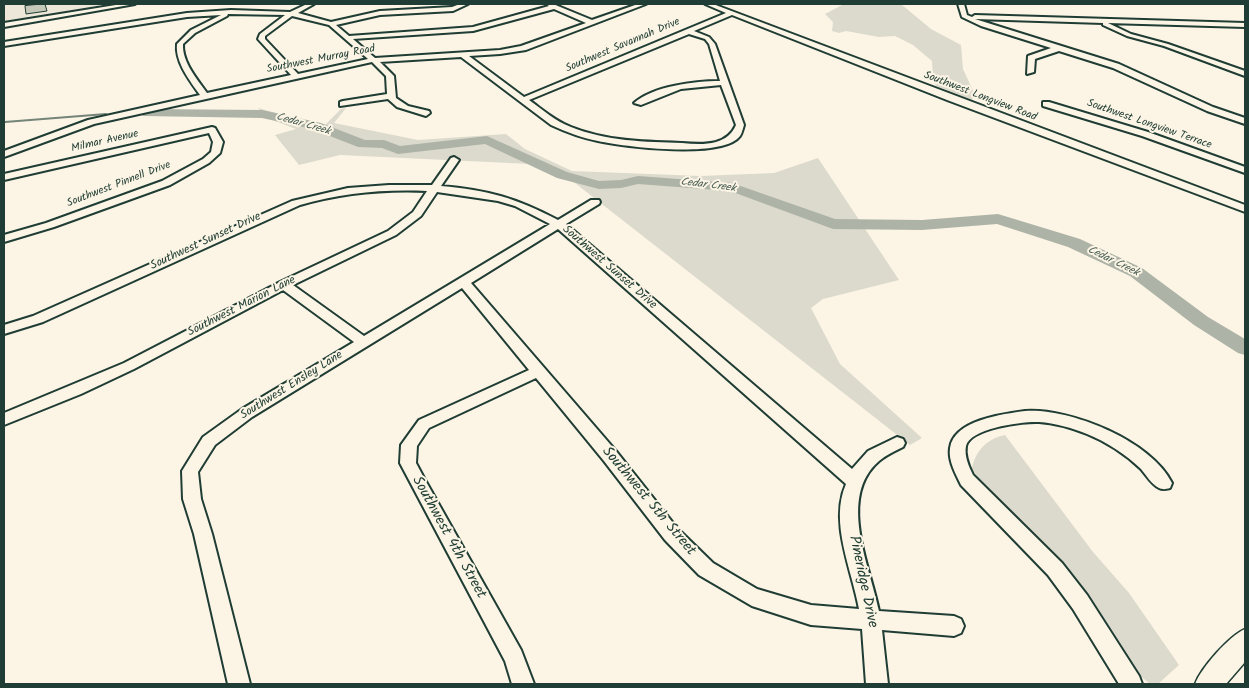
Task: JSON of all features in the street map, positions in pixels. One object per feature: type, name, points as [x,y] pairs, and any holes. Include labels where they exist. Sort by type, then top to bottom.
[{"type":"main road","points":[[1209,684],[1245,642]]},
{"type":"street","points":[[4,24],[132,4]]},
{"type":"street","points":[[205,96],[189,73],[179,51],[180,43],[188,34],[245,4]]},
{"type":"street","points":[[296,76],[262,39],[262,35],[291,14],[311,4]]},
{"type":"street","points":[[380,13],[382,4]]},
{"type":"street","points":[[331,24],[380,13],[453,8],[462,7],[465,4]]},
{"type":"street","name":"Southwest Murray Road","points":[[4,154],[91,122],[373,60],[500,52],[523,48],[639,4]]},
{"type":"street","name":"Southwest Longview Road","points":[[708,4],[950,98],[1245,209]]},
{"type":"street","points":[[961,4],[964,16],[983,25],[1116,66],[1210,109],[1245,121]]},
{"type":"street","points":[[349,38],[473,29],[551,5],[593,23]]},
{"type":"street","points":[[4,44],[187,15],[231,12],[291,14],[331,24],[388,72],[392,79],[391,96],[398,104],[426,113]]},
{"type":"street","name":"Southwest Savannah Drive","points":[[523,100],[732,13]]},
{"type":"street","points":[[966,17],[1245,25]]},
{"type":"street","points":[[1101,21],[1129,35],[1166,45],[1245,74]]},
{"type":"street","points":[[462,54],[554,123],[571,132],[592,138],[622,142],[696,146],[719,144],[736,135],[740,125],[712,44],[706,38],[688,31]]},
{"type":"street","points":[[1030,72],[1031,58],[1059,48]]},
{"type":"street","points":[[638,104],[661,91],[686,84],[725,83]]},
{"type":"street","points":[[343,104],[391,96]]},
{"type":"street","name":"Southwest Longview Terrace","points":[[1046,104],[1135,131],[1245,170]]},
{"type":"street","name":"Milmar Avenue","points":[[4,177],[212,130]]},
{"type":"street","name":"Southwest Pinnell Drive","points":[[4,239],[50,225],[150,189],[181,175],[215,153],[218,142],[212,130]]},
{"type":"street","name":"Southwest Marion Lane","points":[[4,419],[129,366],[284,285],[392,233],[417,214],[454,160]]},
{"type":"street","name":"Southwest Sunset Drive","points":[[4,330],[38,319],[296,203],[350,190],[394,188],[469,191],[520,204],[560,225],[855,482]]},
{"type":"street","name":"Southwest Ensley Lane","points":[[239,684],[203,534],[192,499],[190,471],[209,441],[247,413],[560,225],[594,202]]},
{"type":"street","name":"Southwest 5th Street","points":[[463,282],[539,371],[671,534],[706,569],[752,597],[811,615],[954,626]]},
{"type":"street","points":[[284,285],[363,342]]},
{"type":"street","name":"Southwest 4th Street","points":[[523,684],[514,657],[408,463],[409,445],[424,424],[539,371]]},
{"type":"street","points":[[1131,684],[1080,602],[1055,569],[967,480],[960,467],[957,454],[962,439],[975,428],[1021,417],[1041,416],[1082,426],[1110,438],[1137,456],[1164,483]]},
{"type":"street","points":[[855,482],[860,471],[871,457],[897,443]]},
{"type":"street","name":"Pineridge Drive","points":[[855,482],[848,507],[850,527],[871,620],[877,684]]},
{"type":"shaded area","points":[[4,4],[98,4],[100,7],[4,22]]},
{"type":"shaded area","points":[[844,4],[903,4],[931,29],[961,45],[963,69],[975,95],[972,100],[936,86],[933,80],[932,61],[913,45],[895,36],[879,37],[846,31],[839,33],[832,31],[833,22],[825,14]]},
{"type":"shaded area","points":[[258,108],[324,126],[341,109],[346,108],[334,123],[418,140],[506,134],[525,149],[572,171],[701,176],[774,173],[818,158],[899,280],[823,299],[811,308],[840,364],[922,438],[910,445],[552,165],[340,155],[299,165],[275,135],[296,129],[265,117]]},
{"type":"shaded area","points":[[1005,435],[1093,552],[1129,593],[1179,665],[1158,684],[1149,683],[1138,674],[1080,584],[981,484],[972,468],[976,456],[992,439]]},
{"type":"building","points":[[45,4],[47,11],[26,14],[25,6]]},
{"type":"waterway","name":"Cedar Creek","points":[[147,113],[262,114],[316,126],[363,144],[384,144],[398,150],[487,140],[562,175],[599,185],[621,184],[638,180],[732,187],[833,224],[922,225],[998,219],[1074,243],[1136,272],[1201,321],[1245,348]]},
{"type":"waterway","name":"Cedar Creek","points":[[5,122],[106,114]]}]
